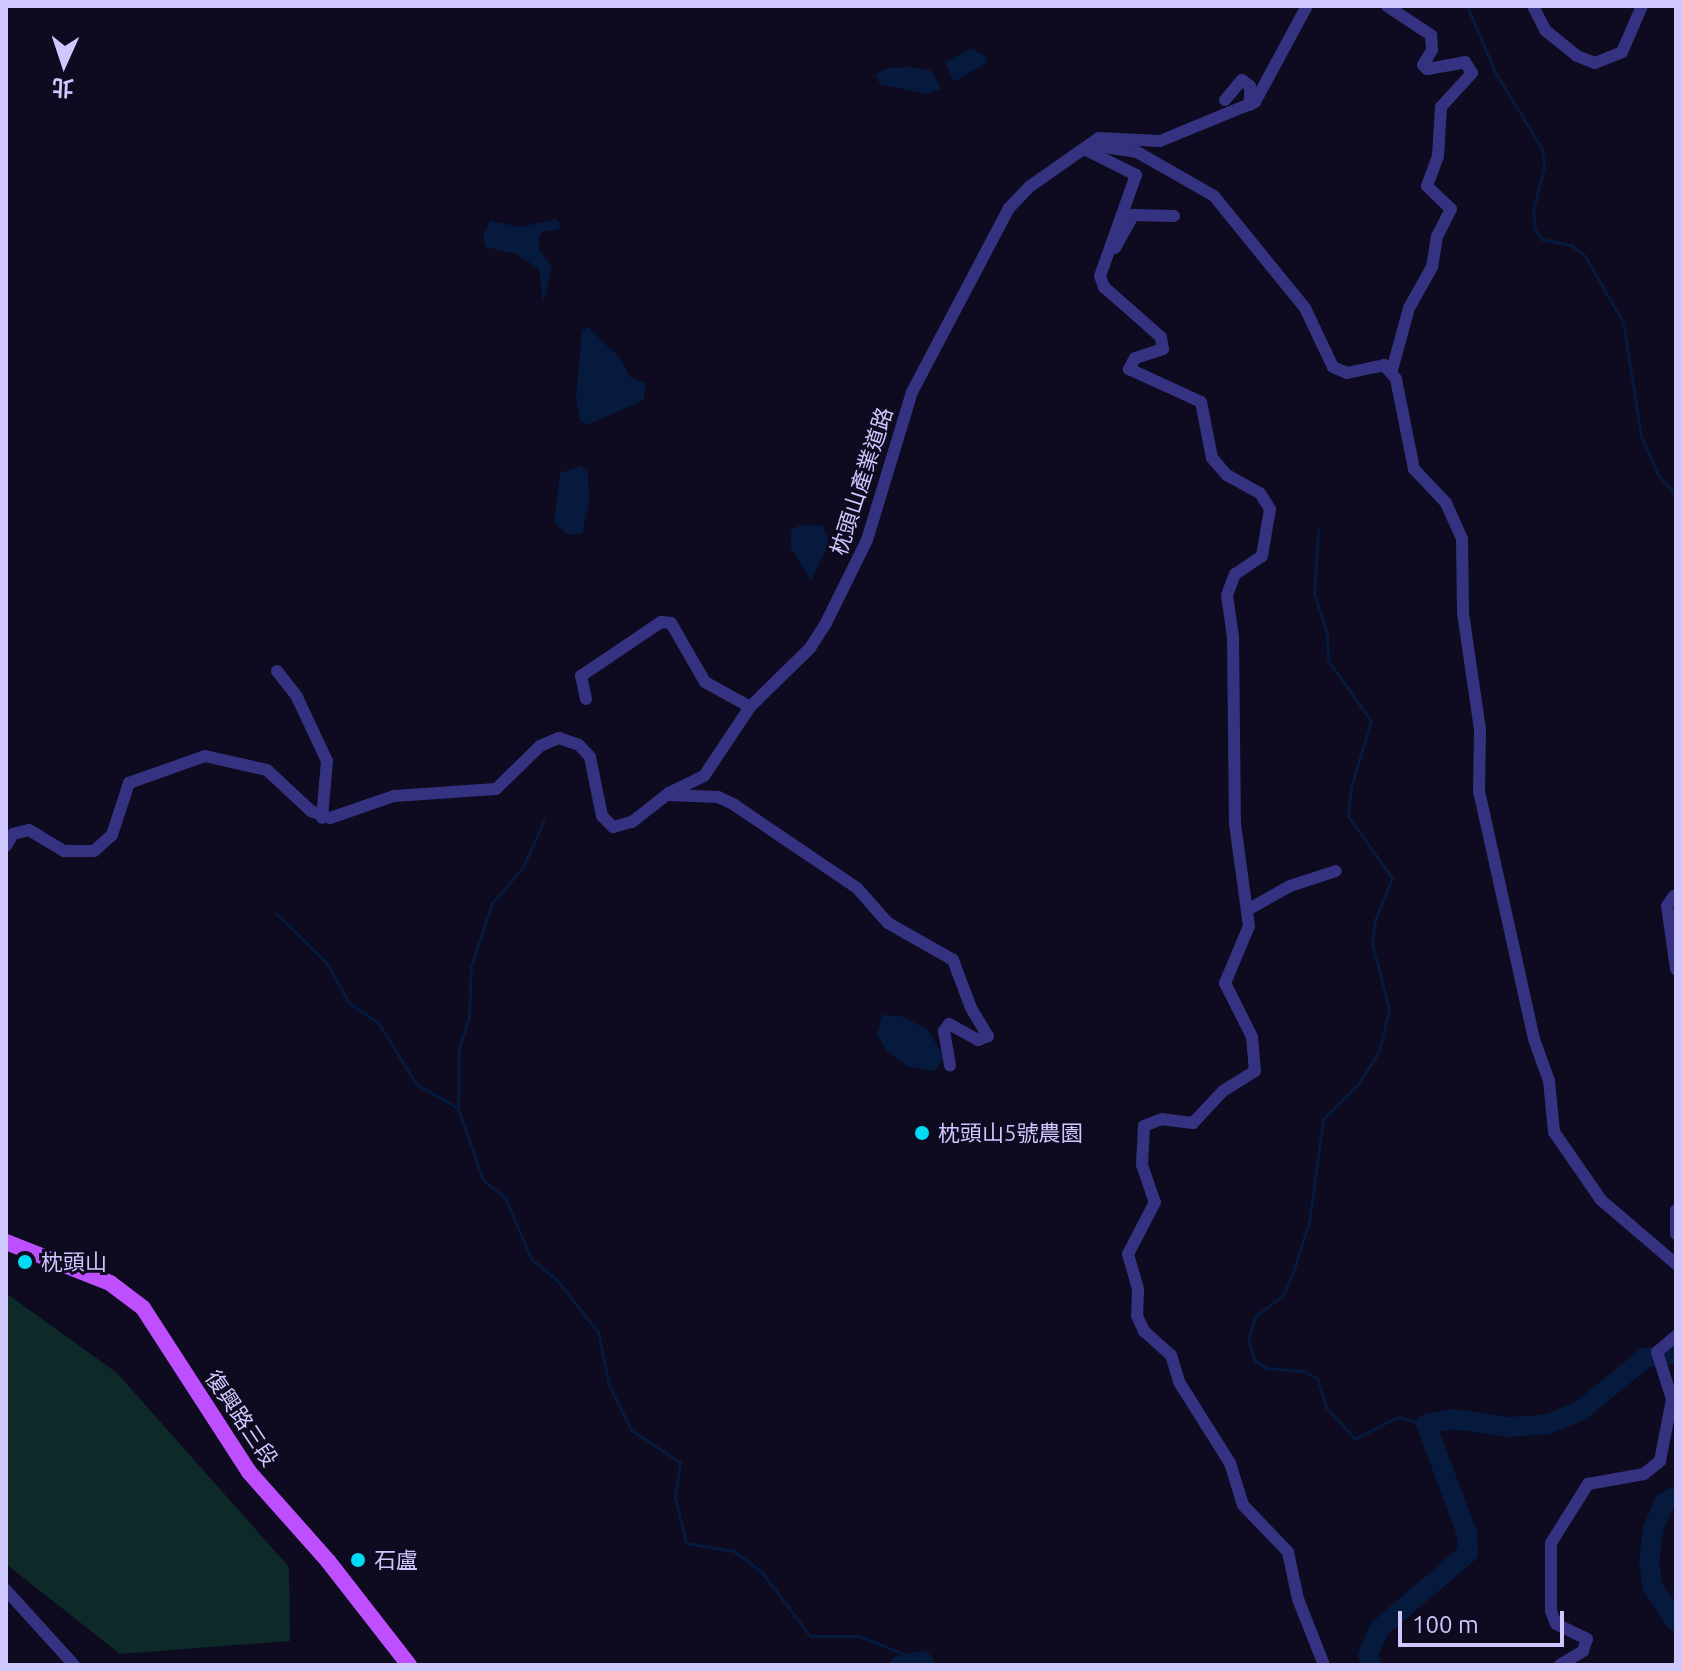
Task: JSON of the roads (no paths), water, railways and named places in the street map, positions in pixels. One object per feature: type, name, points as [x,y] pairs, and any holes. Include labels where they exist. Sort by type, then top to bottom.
[{"type":"main road","name":"復興路三段","points":[[6,1242],[110,1283],[143,1308],[249,1472],[328,1561],[409,1665]]},
{"type":"street","points":[[1250,105],[1262,95],[1307,6]]},
{"type":"street","points":[[1387,6],[1422,24],[1431,35],[1432,50],[1423,65],[1427,69],[1465,62],[1472,73],[1441,107],[1438,156],[1427,186],[1451,209],[1437,236],[1432,267],[1409,308],[1392,370],[1410,458],[1446,503],[1462,539],[1463,613],[1480,730],[1479,791],[1534,1039],[1549,1081],[1554,1132],[1601,1200],[1676,1264]]},
{"type":"street","points":[[1533,6],[1545,30],[1577,56],[1595,63],[1622,52],[1642,6]]},
{"type":"street","points":[[1225,100],[1242,80],[1250,86],[1250,105]]},
{"type":"street","name":"枕頭山產業道路","points":[[322,818],[340,817],[394,796],[496,789],[540,746],[559,738],[579,745],[590,757],[607,824],[632,822],[667,795],[711,769],[750,707],[810,648],[825,625],[867,540],[912,392],[1009,208],[1087,147],[1109,137],[1160,141],[1250,105]]},
{"type":"street","points":[[1087,147],[1137,152],[1214,196],[1305,308],[1333,367],[1347,373],[1373,365],[1392,370]]},
{"type":"street","points":[[1087,147],[1131,169],[1136,175],[1135,188],[1118,217],[1113,250]]},
{"type":"street","points":[[1174,216],[1133,215],[1100,276],[1104,287],[1164,343],[1161,353],[1130,361],[1129,369],[1201,402],[1212,458],[1227,475],[1260,493],[1270,509],[1262,556],[1235,574],[1227,595],[1233,637],[1235,824],[1249,909],[1246,937],[1225,983],[1252,1037],[1255,1071],[1223,1091],[1193,1123],[1162,1119],[1144,1126],[1142,1165],[1155,1202],[1128,1254],[1140,1324],[1171,1355],[1179,1382],[1230,1463],[1243,1505],[1288,1552],[1298,1599],[1324,1665]]},
{"type":"street","points":[[586,699],[581,676],[661,622],[671,623],[705,682],[750,707]]},
{"type":"street","points":[[277,671],[297,697],[327,761],[322,818]]},
{"type":"street","points":[[6,846],[13,834],[29,830],[64,851],[94,851],[112,835],[129,783],[205,756],[275,774],[322,818]]},
{"type":"street","points":[[667,795],[718,797],[733,804],[808,860],[852,884],[896,929],[953,960],[971,1008],[989,1031],[983,1041],[953,1023],[946,1026],[950,1065]]},
{"type":"street","points":[[1249,909],[1290,886],[1336,871]]},
{"type":"street","points":[[1674,896],[1667,906],[1676,969]]},
{"type":"street","points":[[1676,1210],[1676,1234]]},
{"type":"street","points":[[1560,1665],[1587,1646],[1582,1635],[1556,1624],[1551,1611],[1551,1543],[1588,1484],[1644,1474],[1660,1461],[1672,1399],[1657,1358],[1676,1336]]},
{"type":"street","points":[[6,1590],[74,1665]]},
{"type":"water","points":[[971,48],[988,58],[985,64],[954,82],[945,62]]},
{"type":"water","points":[[911,67],[932,71],[941,89],[927,94],[880,84],[875,75],[887,68]]},
{"type":"water","points":[[556,219],[562,225],[557,230],[542,231],[539,238],[539,249],[552,267],[543,303],[539,269],[516,254],[485,247],[483,235],[490,221],[521,227]]},
{"type":"water","points":[[588,327],[621,359],[630,377],[645,383],[644,400],[587,425],[580,421],[576,397],[582,330]]},
{"type":"water","points":[[580,466],[588,472],[589,503],[582,533],[569,535],[554,523],[560,473]]},
{"type":"water","points":[[804,524],[823,526],[829,543],[811,581],[791,548],[790,530]]},
{"type":"water","points":[[882,1015],[901,1016],[927,1029],[944,1056],[935,1071],[907,1066],[887,1051],[877,1035]]},
{"type":"waterway","points":[[1467,6],[1495,72],[1542,149],[1544,167],[1533,211],[1535,229],[1541,239],[1571,245],[1585,256],[1623,322],[1641,436],[1658,475],[1676,494]]},
{"type":"waterway","points":[[1318,530],[1314,593],[1327,634],[1328,660],[1371,721],[1351,787],[1348,816],[1392,878],[1375,920],[1372,943],[1389,1009],[1379,1051],[1359,1083],[1323,1119],[1309,1222],[1293,1272],[1284,1294],[1255,1317],[1248,1340],[1255,1361],[1266,1368],[1303,1371],[1317,1378],[1326,1407],[1355,1439],[1397,1417],[1426,1424]]},
{"type":"waterway","points":[[544,820],[523,867],[492,903],[471,966],[469,1017],[459,1048],[458,1108],[483,1180],[505,1197],[531,1259],[556,1279],[598,1332],[609,1385],[631,1430],[680,1462],[675,1497],[686,1543],[734,1551],[761,1571],[810,1636],[859,1636],[922,1661]]},
{"type":"waterway","points":[[276,913],[326,962],[350,1004],[378,1022],[416,1084],[458,1108]]},
{"type":"waterway","points":[[1372,1665],[1368,1655],[1379,1629],[1468,1553],[1467,1534],[1426,1424],[1453,1419],[1509,1427],[1548,1424],[1580,1411],[1645,1358],[1676,1353]]},
{"type":"waterway","points":[[1676,1496],[1664,1503],[1653,1529],[1649,1560],[1652,1586],[1676,1622]]},
{"type":"waterway","points":[[900,1665],[922,1661],[925,1665]]},
{"type":"place","name":"枕頭山5號農園","points":[[922,1133]]},
{"type":"place","name":"枕頭山","points":[[25,1262]]},
{"type":"place","name":"石盧","points":[[358,1560]]}]
